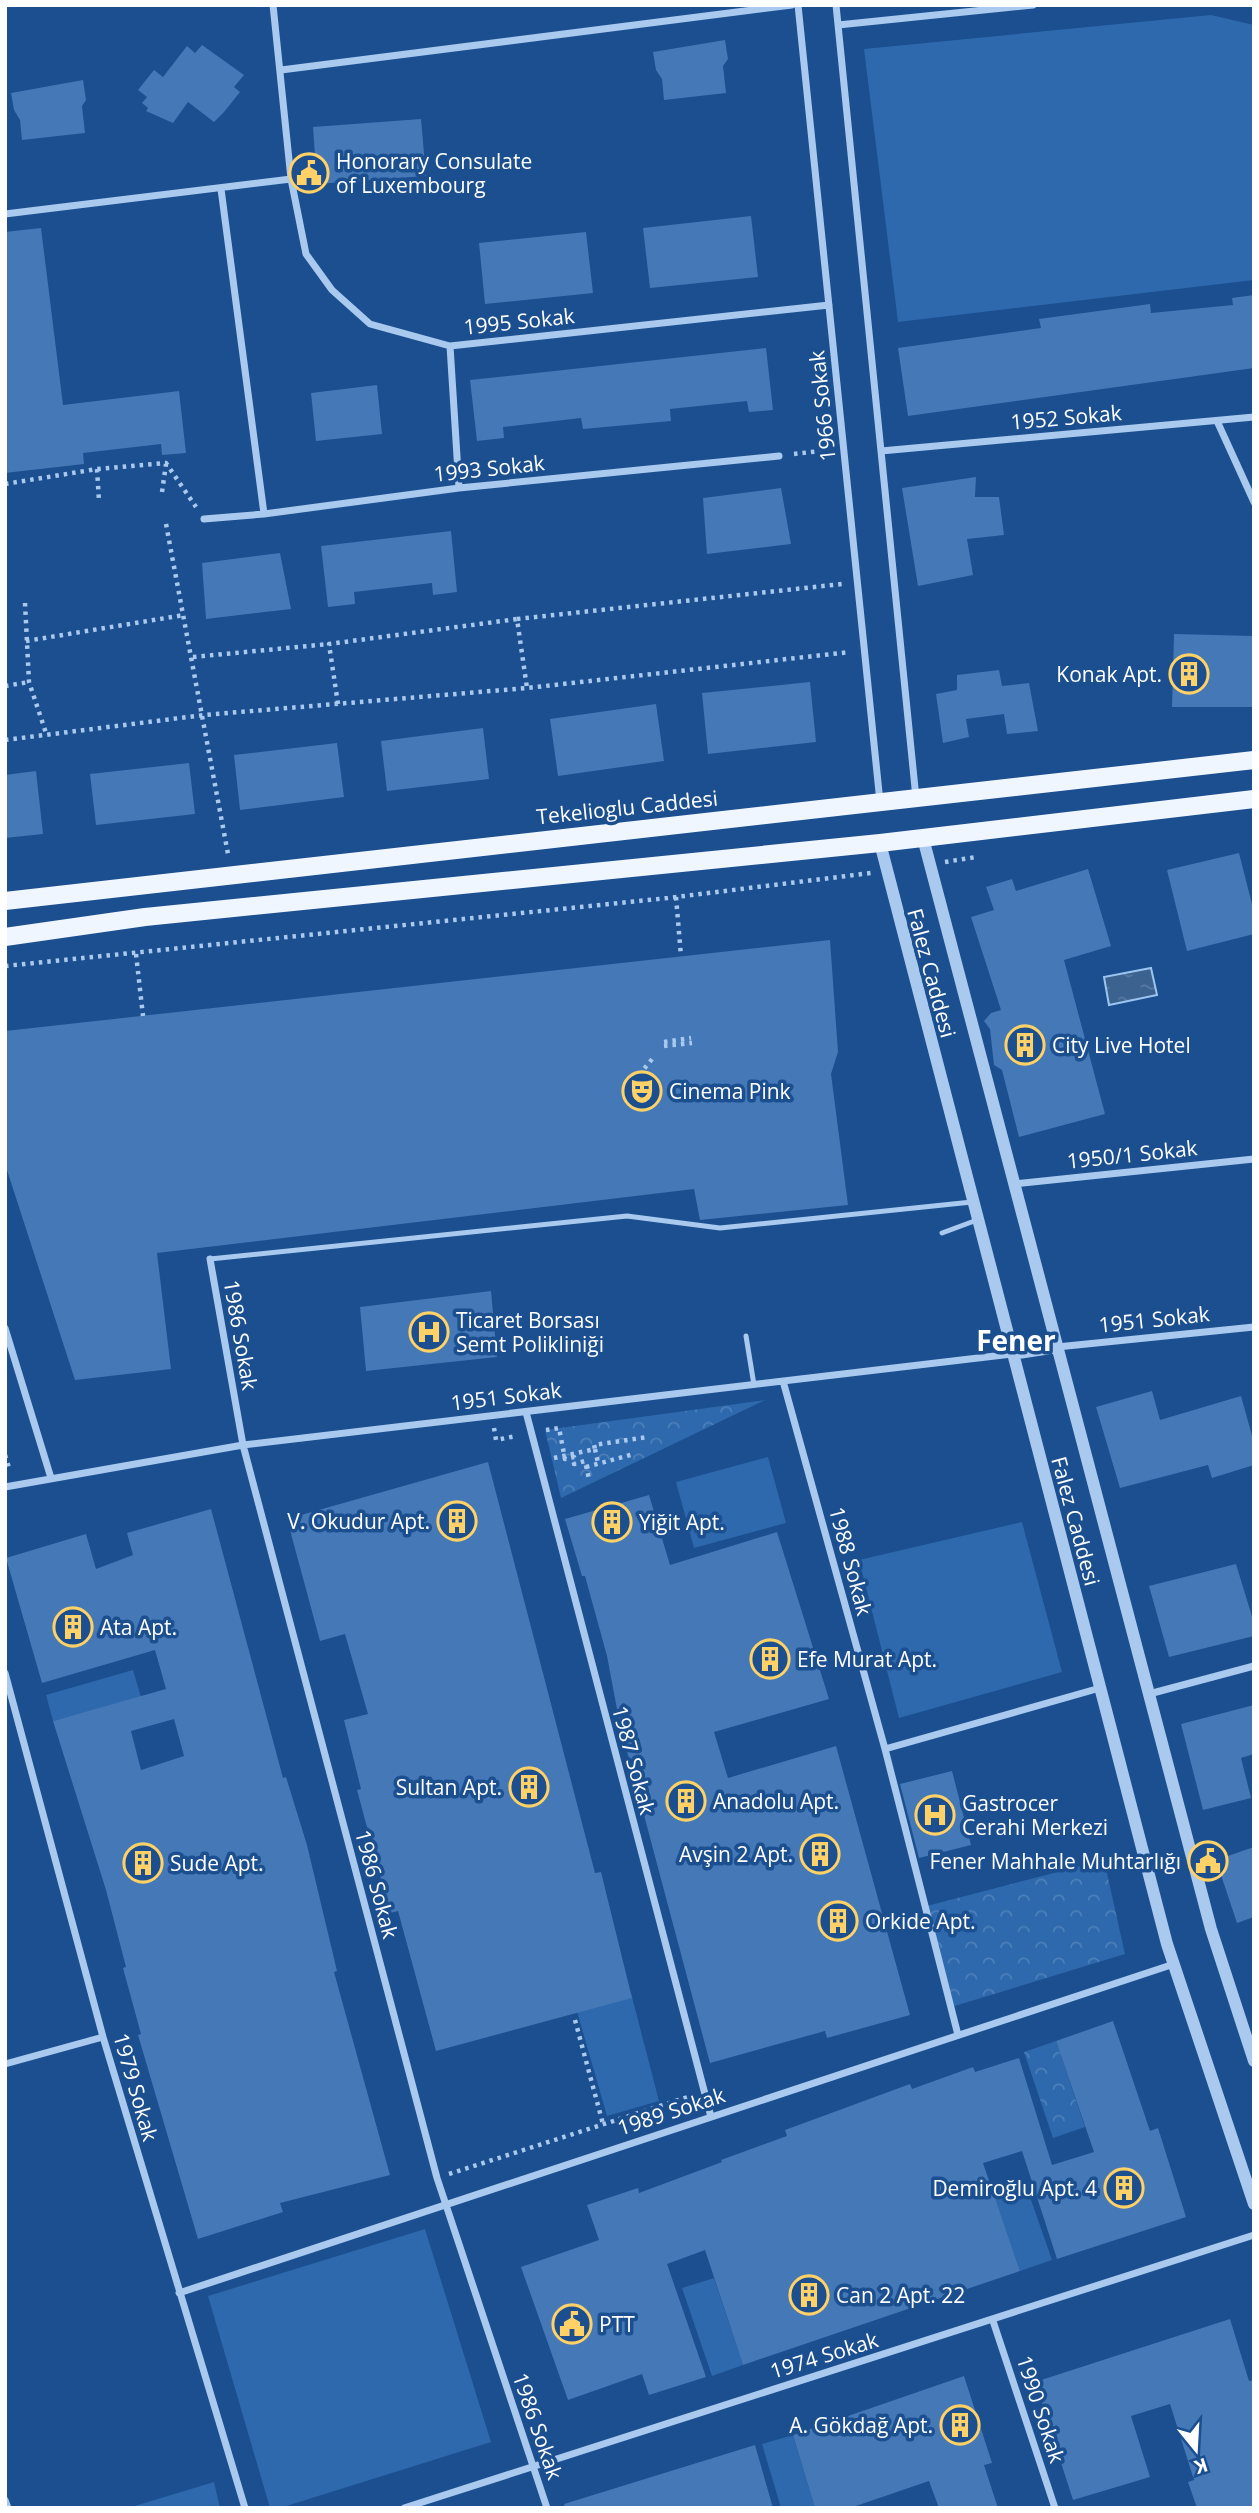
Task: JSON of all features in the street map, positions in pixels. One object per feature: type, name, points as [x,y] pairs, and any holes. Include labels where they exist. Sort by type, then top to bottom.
[{"type":"main road","name":"Tekelioglu Caddesi","points":[[5,901],[1254,760]]},
{"type":"main road","points":[[5,937],[145,917],[880,843],[1254,799]]},
{"type":"street","name":"1995 Sokak","points":[[273,5],[291,178],[306,254],[332,290],[370,324],[450,346],[829,305]]},
{"type":"street","points":[[281,70],[792,5]]},
{"type":"street","name":"1966 Sokak","points":[[798,5],[880,803]]},
{"type":"street","points":[[836,5],[916,799]]},
{"type":"street","points":[[838,25],[1033,5]]},
{"type":"street","points":[[5,214],[221,189],[291,178]]},
{"type":"street","points":[[221,189],[264,514]]},
{"type":"street","points":[[450,346],[459,488]]},
{"type":"street","name":"1952 Sokak","points":[[881,451],[1254,416]]},
{"type":"street","points":[[1217,421],[1254,502]]},
{"type":"street","name":"1993 Sokak","points":[[204,519],[264,514],[459,488],[779,456]]},
{"type":"street","name":"Falez Caddesi","points":[[923,838],[1211,1929],[1253,2056]]},
{"type":"street","name":"Falez Caddesi","points":[[880,843],[1174,1964],[1254,2204]]},
{"type":"street","name":"1950/1 Sokak","points":[[1014,1184],[1254,1159]]},
{"type":"street","name":"1986 Sokak","points":[[210,1259],[243,1445],[444,2205],[547,2508]]},
{"type":"street","name":"1951 Sokak","points":[[1057,1347],[1254,1326]]},
{"type":"street","points":[[5,1328],[51,1478]]},
{"type":"street","points":[[1012,1354],[1057,1347]]},
{"type":"street","name":"1951 Sokak","points":[[5,1487],[243,1445],[1012,1354]]},
{"type":"street","name":"1988 Sokak","points":[[783,1381],[885,1749],[958,2035]]},
{"type":"street","name":"1987 Sokak","points":[[526,1412],[711,2117]]},
{"type":"street","points":[[1149,1693],[1254,1667]]},
{"type":"street","name":"1979 Sokak","points":[[5,1673],[103,2037],[246,2508]]},
{"type":"street","points":[[885,1749],[1100,1688]]},
{"type":"street","name":"1989 Sokak","points":[[179,2292],[1174,1964]]},
{"type":"street","points":[[5,2064],[103,2037]]},
{"type":"street","name":"1974 Sokak","points":[[404,2508],[532,2464],[993,2321],[1254,2235]]},
{"type":"street","name":"1990 Sokak","points":[[993,2321],[1055,2508]]},
{"type":"street","points":[[5,2500],[8,2508]]},
{"type":"lane","points":[[210,1259],[626,1216],[720,1228],[972,1202]]},
{"type":"lane","points":[[943,1233],[977,1220]]},
{"type":"lane","points":[[746,1336],[754,1385]]},
{"type":"path","points":[[779,456],[829,450]]},
{"type":"path","points":[[5,484],[97,469],[166,463]]},
{"type":"path","points":[[162,492],[166,463]]},
{"type":"path","points":[[166,463],[204,519]]},
{"type":"path","points":[[97,469],[99,501]]},
{"type":"path","points":[[166,524],[228,854]]},
{"type":"path","points":[[193,657],[329,644],[517,619],[846,583]]},
{"type":"path","points":[[24,603],[29,682],[46,733]]},
{"type":"path","points":[[26,641],[184,615]]},
{"type":"path","points":[[517,619],[527,688]]},
{"type":"path","points":[[329,644],[338,704]]},
{"type":"path","points":[[5,740],[204,715],[527,688],[854,652]]},
{"type":"path","points":[[5,685],[29,682]]},
{"type":"path","points":[[929,864],[976,857]]},
{"type":"path","points":[[5,966],[676,897],[886,871]]},
{"type":"path","points":[[676,897],[681,956]]},
{"type":"path","points":[[136,954],[144,1016]]},
{"type":"path","points":[[664,1044],[691,1041]]},
{"type":"path","points":[[639,1075],[653,1058]]},
{"type":"path","points":[[545,1430],[559,1428],[565,1459],[574,1457],[574,1464],[585,1461],[589,1479]]},
{"type":"path","points":[[598,1463],[594,1445],[648,1437]]},
{"type":"path","points":[[551,1458],[595,1449]]},
{"type":"path","points":[[586,1466],[634,1454]]},
{"type":"path","points":[[5,1455],[12,1475]]},
{"type":"path","points":[[575,2020],[603,2124]]},
{"type":"path","points":[[437,2178],[703,2092]]},
{"type":"green space","points":[[1211,15],[1254,25],[1254,280],[898,322],[864,49]]},
{"type":"green space","points":[[765,1400],[561,1498],[545,1430]]},
{"type":"green space","points":[[768,1457],[786,1523],[694,1548],[676,1482]]},
{"type":"green space","points":[[1022,1522],[1062,1672],[899,1718],[859,1560]]},
{"type":"green space","points":[[133,1670],[141,1697],[53,1721],[46,1695]]},
{"type":"green space","points":[[1104,1860],[1125,1954],[948,2008],[923,1907]]},
{"type":"green space","points":[[631,1993],[659,2101],[607,2116],[576,2008]]},
{"type":"green space","points":[[1056,2041],[1085,2127],[1053,2138],[1024,2052]]},
{"type":"green space","points":[[1023,2177],[1052,2260],[1020,2271],[991,2188]]},
{"type":"green space","points":[[425,2229],[491,2442],[280,2508],[270,2508],[208,2296]]},
{"type":"green space","points":[[714,2278],[743,2365],[712,2376],[682,2288]]},
{"type":"green space","points":[[793,2435],[815,2508],[781,2508],[762,2444]]},
{"type":"green space","points":[[214,2482],[220,2508],[128,2508]]},
{"type":"water","points":[[1151,968],[1157,995],[1109,1005],[1104,977]]},
{"type":"building","points":[[725,40],[728,59],[723,66],[726,93],[664,100],[662,79],[656,70],[653,52]]},
{"type":"building","points":[[202,45],[244,75],[234,87],[240,92],[224,112],[214,122],[188,102],[173,123],[146,111],[148,108],[142,103],[147,97],[138,90],[154,70],[163,77],[187,46],[195,53]]},
{"type":"building","points":[[83,80],[86,100],[82,106],[85,133],[22,140],[20,120],[14,110],[11,93]]},
{"type":"building","points":[[421,119],[426,176],[317,184],[313,127]]},
{"type":"building","points":[[751,216],[758,277],[650,288],[643,228]]},
{"type":"building","points":[[41,228],[63,405],[179,391],[186,453],[162,455],[161,444],[83,453],[84,464],[5,473],[5,232]]},
{"type":"building","points":[[586,232],[593,293],[485,304],[479,243]]},
{"type":"building","points":[[1254,295],[1254,368],[908,416],[898,348],[1041,328],[1039,319],[1150,304],[1151,313],[1233,305],[1232,298]]},
{"type":"building","points":[[766,348],[773,410],[749,412],[747,401],[670,409],[671,421],[583,429],[581,418],[503,427],[504,438],[477,441],[470,380]]},
{"type":"building","points":[[377,385],[382,434],[316,441],[311,393]]},
{"type":"building","points":[[976,477],[975,497],[999,497],[1004,535],[967,539],[973,575],[918,586],[902,488]]},
{"type":"building","points":[[781,488],[791,544],[707,554],[703,498]]},
{"type":"building","points":[[451,531],[457,592],[433,595],[432,583],[354,592],[355,604],[328,607],[321,546]]},
{"type":"building","points":[[280,553],[291,609],[206,619],[202,563]]},
{"type":"building","name":"Konak Apt.","points":[[1174,634],[1254,636],[1254,707],[1172,707]]},
{"type":"building","points":[[999,670],[1002,686],[1029,683],[1038,731],[1007,734],[1004,714],[966,719],[969,737],[943,743],[936,694],[957,690],[957,675]]},
{"type":"building","points":[[810,682],[816,742],[708,754],[702,693]]},
{"type":"building","points":[[656,704],[664,761],[558,776],[550,719]]},
{"type":"building","points":[[483,728],[489,779],[387,791],[381,741]]},
{"type":"building","points":[[337,743],[344,797],[240,810],[234,755]]},
{"type":"building","points":[[189,763],[195,814],[96,825],[90,774]]},
{"type":"building","points":[[36,771],[43,834],[5,838],[5,775]]},
{"type":"building","points":[[1239,853],[1254,912],[1254,934],[1187,951],[1167,870]]},
{"type":"building","points":[[1088,869],[1111,946],[1064,960],[1105,1114],[1019,1137],[1002,1070],[994,1065],[990,1029],[984,1021],[991,1013],[1001,1010],[971,917],[994,910],[986,887],[1012,879],[1016,891]]},
{"type":"building","points":[[830,940],[838,1052],[831,1074],[848,1205],[700,1220],[694,1189],[157,1253],[171,1369],[75,1380],[5,1164],[5,1031]]},
{"type":"building","name":"Ticaret Borsası Semt Polikliniği","points":[[491,1291],[497,1357],[366,1371],[360,1307]]},
{"type":"building","points":[[1152,1391],[1160,1420],[1241,1396],[1254,1443],[1254,1465],[1212,1478],[1208,1465],[1120,1488],[1096,1407]]},
{"type":"building","points":[[488,1462],[595,1873],[601,1872],[632,1998],[436,2051],[398,1911],[390,1913],[357,1790],[361,1789],[344,1720],[368,1714],[345,1634],[320,1641],[287,1519]]},
{"type":"building","points":[[649,1495],[670,1565],[777,1532],[829,1699],[714,1732],[728,1778],[836,1746],[910,2015],[827,2038],[825,2031],[710,2063],[620,1725],[607,1656],[585,1576],[582,1576],[565,1519]]},
{"type":"building","points":[[211,1509],[283,1778],[286,1777],[307,1845],[337,1971],[334,1972],[390,2175],[280,2203],[283,2212],[198,2239],[138,2035],[141,2034],[106,1890],[53,1721],[166,1689],[155,1650],[42,1683],[6,1558],[86,1534],[96,1569],[133,1555],[127,1533]],"holes":[[[174,1719],[184,1756],[141,1770],[131,1731]]]},
{"type":"building","points":[[1236,1564],[1254,1623],[1254,1636],[1169,1657],[1149,1586]]},
{"type":"building","points":[[1254,1705],[1254,1754],[1241,1758],[1251,1798],[1203,1810],[1181,1724]]},
{"type":"building","name":"Gastrocer Cerahi Merkezi","points":[[952,1771],[971,1845],[919,1858],[900,1784]]},
{"type":"building","points":[[1254,1847],[1254,1917],[1237,1923],[1216,1860]]},
{"type":"building","points":[[1113,2021],[1150,2131],[1158,2128],[1186,2217],[1057,2259],[1022,2151],[983,2163],[1020,2271],[743,2365],[705,2250],[667,2264],[706,2377],[649,2395],[642,2374],[568,2400],[521,2267],[599,2240],[587,2205],[638,2188],[639,2193],[722,2162],[721,2160],[787,2136],[785,2130],[910,2084],[912,2089],[973,2067],[975,2072],[1019,2058],[1052,2165],[1094,2152],[1056,2041]]},
{"type":"building","points":[[1230,2319],[1249,2381],[1254,2380],[1254,2508],[1197,2508],[1188,2482],[1194,2480],[1170,2404],[1131,2416],[1150,2477],[1073,2500],[1035,2382]]},
{"type":"building","points":[[964,2376],[992,2463],[984,2465],[998,2508],[939,2508],[929,2481],[850,2508],[815,2508],[793,2435]]},
{"type":"building","points":[[755,2445],[773,2508],[565,2508],[564,2504]]},
{"type":"place","name":"Honorary Consulate of Luxembourg","points":[[309,173]]},
{"type":"place","name":"Konak Apt.","points":[[1189,674]]},
{"type":"place","name":"City Live Hotel","points":[[1025,1045]]},
{"type":"place","name":"Cinema Pink","points":[[642,1091]]},
{"type":"place","name":"Ticaret Borsası Semt Polikliniği","points":[[429,1332]]},
{"type":"place","name":"V. Okudur Apt.","points":[[457,1521]]},
{"type":"place","name":"Yiğit Apt.","points":[[612,1522]]},
{"type":"place","name":"Ata Apt.","points":[[73,1627]]},
{"type":"place","name":"Efe Murat Apt.","points":[[770,1659]]},
{"type":"place","name":"Sultan Apt.","points":[[529,1787]]},
{"type":"place","name":"Anadolu Apt.","points":[[686,1801]]},
{"type":"place","name":"Gastrocer Cerahi Merkezi","points":[[935,1815]]},
{"type":"place","name":"Avşin 2 Apt.","points":[[820,1854]]},
{"type":"place","name":"Fener Mahhale Muhtarlığı","points":[[1208,1861]]},
{"type":"place","name":"Sude Apt.","points":[[143,1863]]},
{"type":"place","name":"Orkide Apt.","points":[[838,1921]]},
{"type":"place","name":"Demiroğlu Apt. 4","points":[[1124,2188]]},
{"type":"place","name":"Can 2 Apt. 22","points":[[809,2295]]},
{"type":"place","name":"PTT","points":[[572,2324]]},
{"type":"place","name":"A. Gökdağ Apt.","points":[[960,2425]]},
{"type":"district","name":"Fener","points":[[1016,1340]]}]
